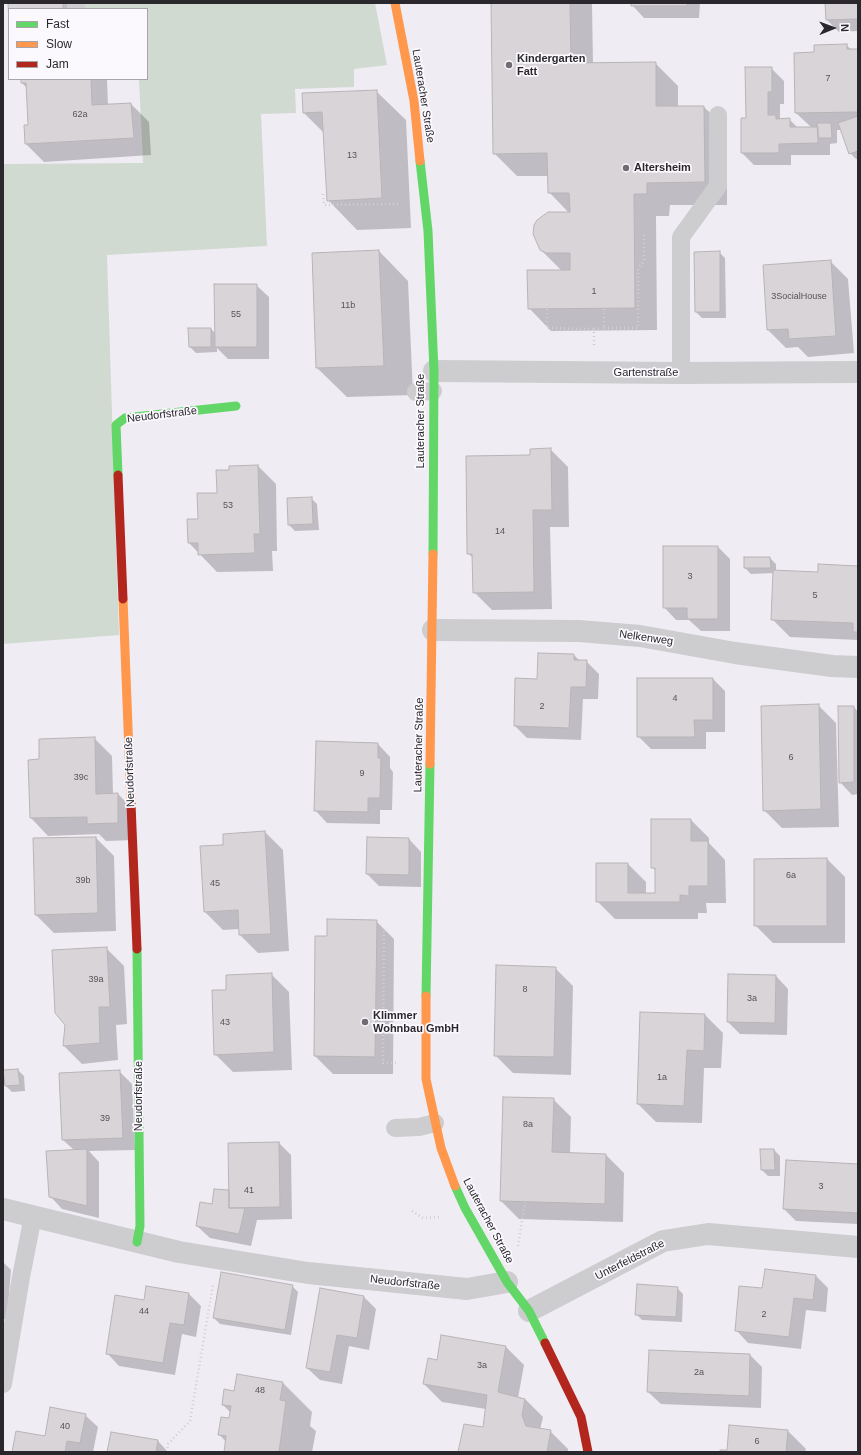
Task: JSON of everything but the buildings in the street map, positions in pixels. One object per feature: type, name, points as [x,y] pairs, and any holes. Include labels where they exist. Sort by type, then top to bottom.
[{"type":"street","name":"Lauteracher Straße","points":[[395,3],[414,101],[428,231],[428,385],[433,630],[426,996],[426,1079],[435,1123],[452,1180],[465,1208],[507,1282],[529,1311],[554,1360],[581,1417],[588,1452]]},
{"type":"street","name":"Gartenstraße","points":[[428,385],[681,373],[858,372]]},
{"type":"street","name":"Neudorfstraße","points":[[137,1242],[140,1226],[138,959],[116,424],[125,418],[236,406]]},
{"type":"street","name":"Nelkenweg","points":[[433,630],[580,630],[640,636],[735,653],[799,662],[858,667]]},
{"type":"street","name":"Neudorfstraße","points":[[3,1209],[179,1252],[308,1273],[467,1289],[507,1282]]},
{"type":"street","name":"Unterfeldstraße","points":[[529,1311],[663,1241],[708,1234],[858,1247]]},
{"type":"lane","points":[[681,373],[687,283],[681,237],[718,186],[718,115]]},
{"type":"lane","points":[[395,1128],[419,1127],[435,1123]]},
{"type":"lane","points":[[3,1384],[33,1216]]},
{"type":"path","points":[[322,194],[324,205],[399,204]]},
{"type":"path","points":[[547,309],[547,328],[638,328],[638,269],[644,261],[644,234]]},
{"type":"path","points":[[604,308],[604,328]]},
{"type":"path","points":[[594,329],[594,350]]},
{"type":"path","points":[[384,931],[383,1063],[402,1064]]},
{"type":"path","points":[[518,1248],[524,1202]]},
{"type":"path","points":[[412,1211],[423,1218],[441,1217]]},
{"type":"path","points":[[167,1452],[168,1444],[190,1421],[213,1280]]},
{"type":"shaded area","points":[[84,3],[375,3],[387,65],[354,69],[354,87],[295,89],[296,113],[261,114],[267,246],[107,255],[119,635],[3,644],[3,164],[143,163],[139,80],[148,80],[148,8],[85,8]]},
{"type":"traffic: fast","points":[[420,161],[428,231],[434,371],[433,554]]},
{"type":"traffic: fast","points":[[118,475],[116,425],[125,418],[236,406]]},
{"type":"traffic: fast","points":[[426,996],[430,764]]},
{"type":"traffic: fast","points":[[137,949],[140,1226],[137,1242]]},
{"type":"traffic: fast","points":[[455,1186],[465,1208],[507,1282],[529,1311],[545,1343]]},
{"type":"traffic: slow","points":[[395,3],[414,101],[420,161]]},
{"type":"traffic: slow","points":[[430,764],[433,554]]},
{"type":"traffic: slow","points":[[123,599],[131,804]]},
{"type":"traffic: slow","points":[[426,996],[426,1079],[441,1148],[455,1186]]},
{"type":"traffic: jam","points":[[118,475],[123,599]]},
{"type":"traffic: jam","points":[[131,804],[137,949]]},
{"type":"traffic: jam","points":[[545,1343],[581,1417],[588,1452]]},
{"type":"place","name":"Kindergarten Fatt","points":[[509,65]]},
{"type":"place","name":"Altersheim","points":[[626,168]]},
{"type":"place","name":"Klimmer Wohnbau GmbH","points":[[365,1022]]}]
